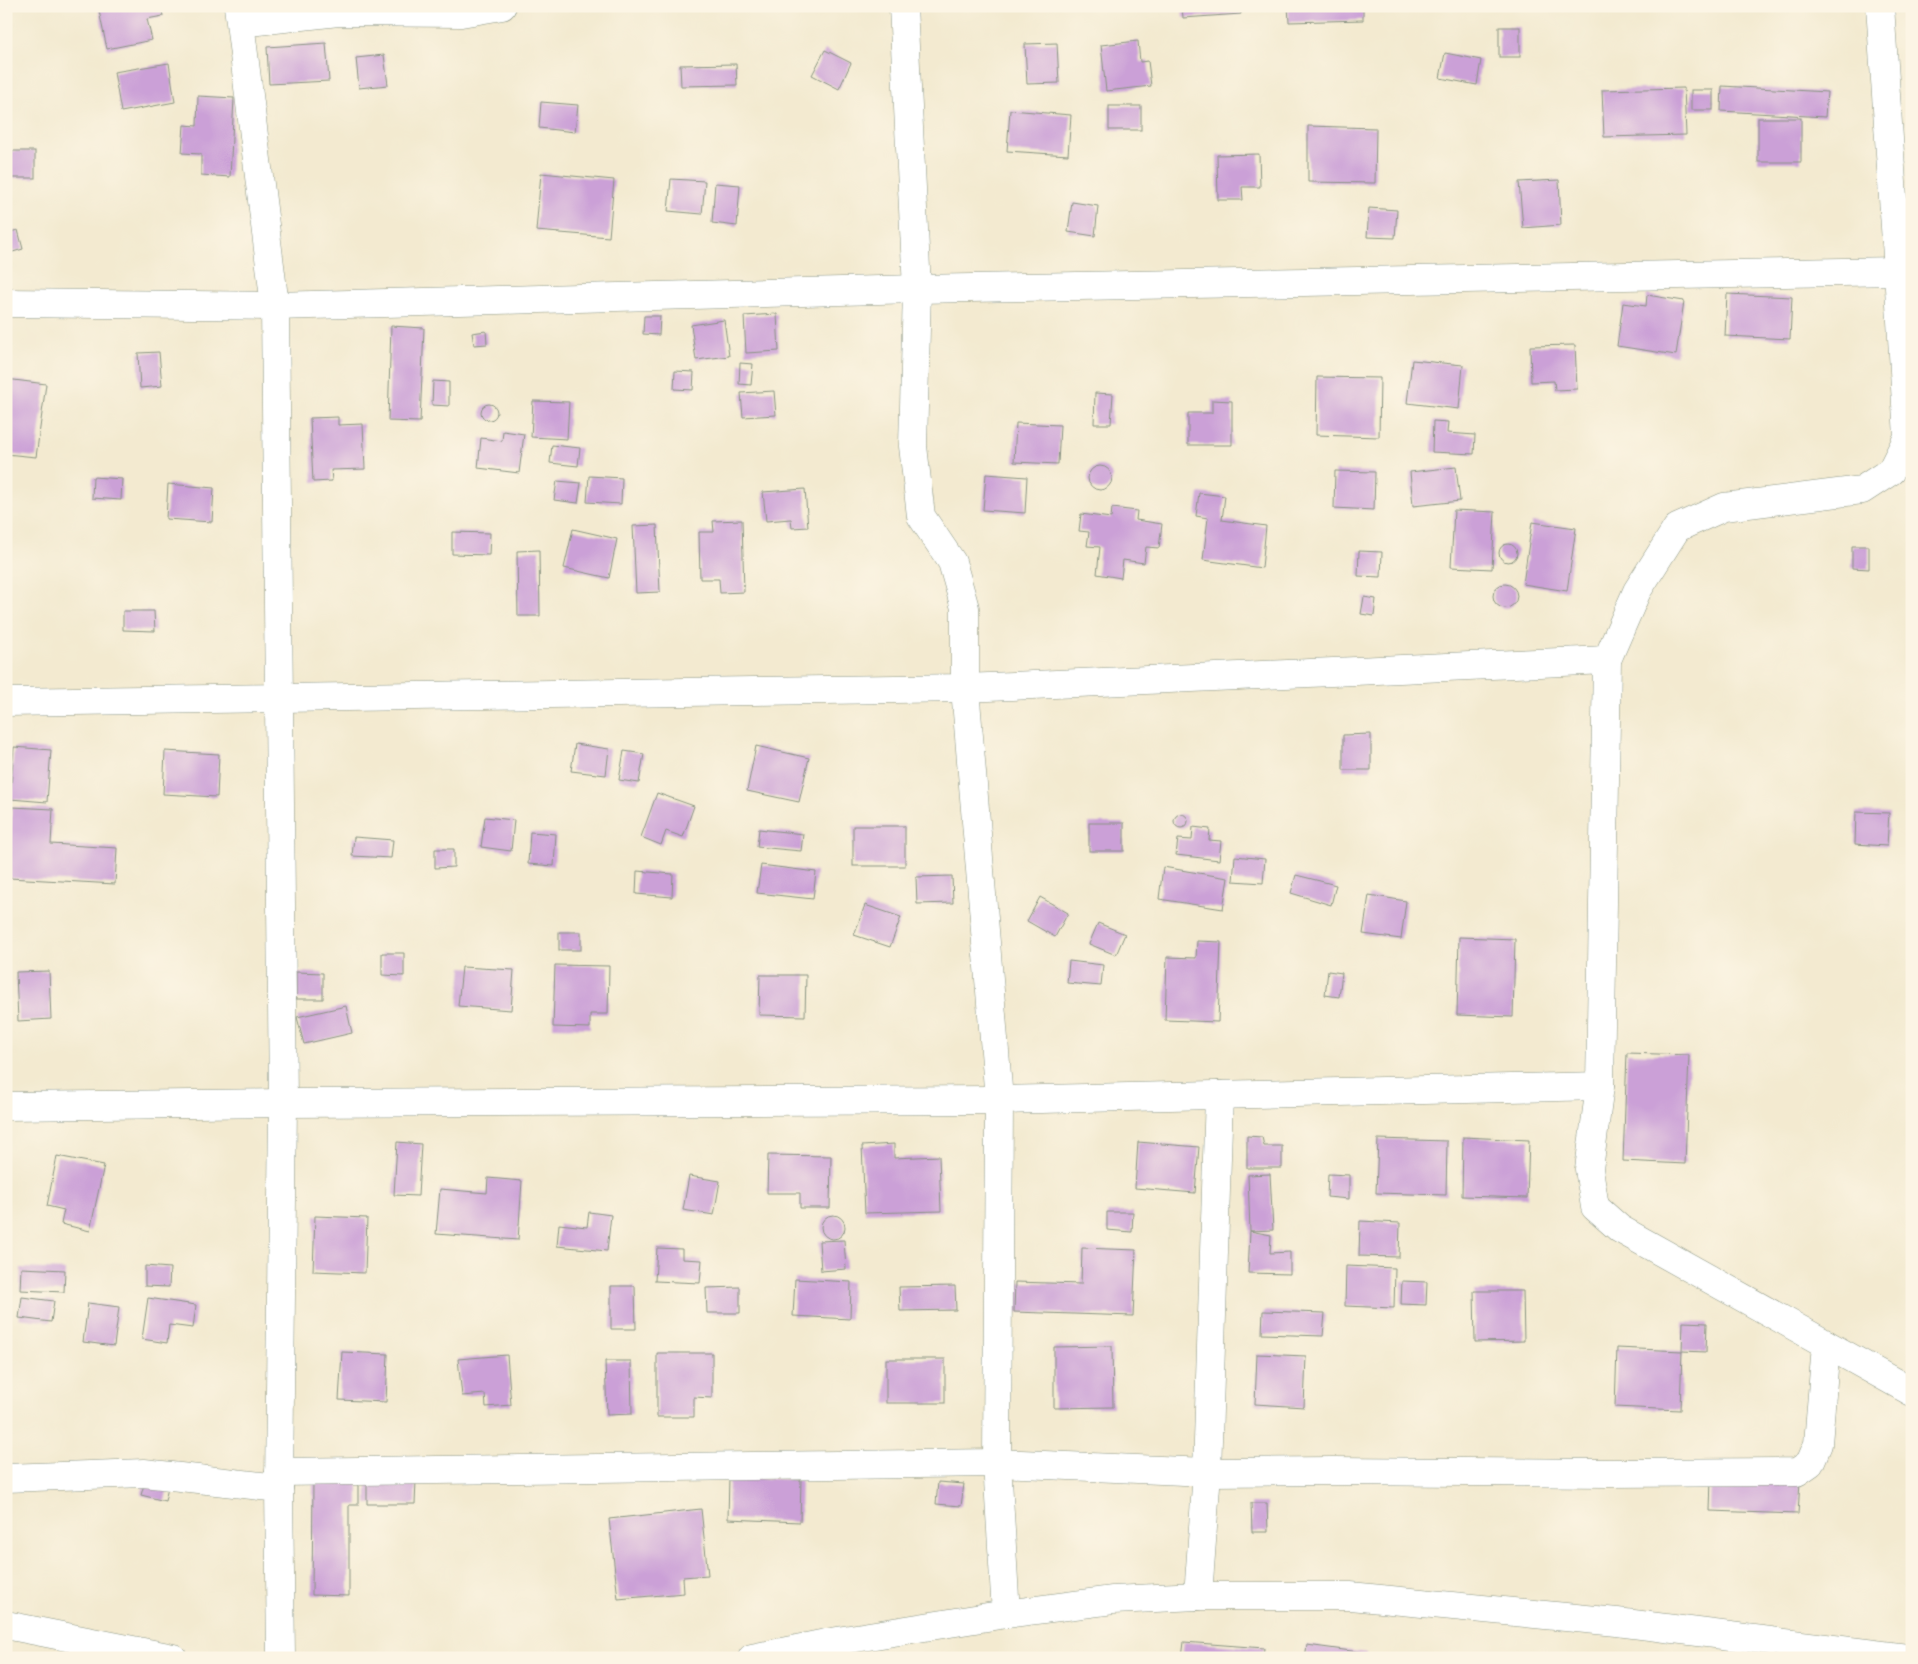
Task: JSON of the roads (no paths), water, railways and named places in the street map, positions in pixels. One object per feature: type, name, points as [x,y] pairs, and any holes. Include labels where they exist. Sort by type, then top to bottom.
[{"type":"street","points":[[280,1658],[279,1480],[283,1103],[274,306],[240,15],[338,12],[461,13],[502,6]]},
{"type":"street","points":[[903,6],[917,289],[913,446],[921,516],[952,562],[965,608],[965,688],[999,1100],[997,1463],[1006,1614]]},
{"type":"street","points":[[1880,6],[1908,437],[1891,472],[1862,490],[1724,507],[1677,528],[1637,591],[1607,660],[1600,1086],[1589,1169],[1595,1206],[1620,1229],[1912,1392]]},
{"type":"street","points":[[6,303],[274,306],[917,289],[1898,272]]},
{"type":"street","points":[[6,702],[965,688],[1607,660]]},
{"type":"street","points":[[6,1106],[999,1100],[1600,1086]]},
{"type":"street","points":[[1198,1596],[1207,1472],[1219,1095]]},
{"type":"street","points":[[6,1478],[144,1473],[279,1480],[997,1463],[1207,1472],[1797,1472],[1810,1463],[1818,1444],[1826,1344]]},
{"type":"street","points":[[752,1658],[831,1642],[1006,1614],[1112,1600],[1198,1596],[1350,1596],[1617,1622],[1907,1658]]},
{"type":"street","points":[[6,1625],[173,1658]]}]
